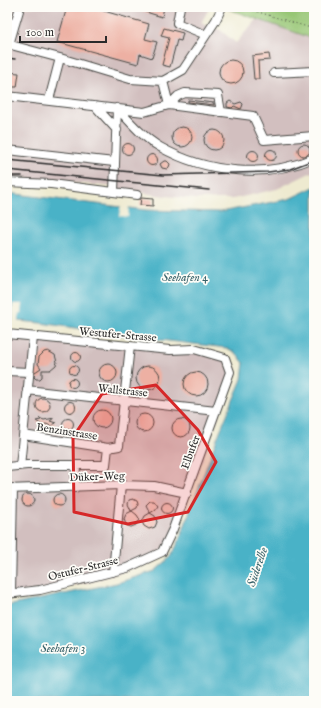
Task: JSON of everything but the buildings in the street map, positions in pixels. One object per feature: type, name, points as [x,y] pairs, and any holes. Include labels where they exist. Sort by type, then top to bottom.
[{"type":"street","points":[[20,7],[11,23],[8,44],[130,79],[163,81],[183,70],[216,20],[222,7]]},
{"type":"street","points":[[180,7],[177,23],[206,36]]},
{"type":"street","points":[[49,100],[60,58]]},
{"type":"street","points":[[274,72],[314,71]]},
{"type":"street","points":[[163,81],[169,105]]},
{"type":"street","points":[[169,105],[178,96],[185,93],[218,95],[221,112]]},
{"type":"street","points":[[7,96],[144,112],[169,105],[253,116],[264,140],[314,136]]},
{"type":"street","points":[[95,106],[117,130]]},
{"type":"street","points":[[114,192],[117,108]]},
{"type":"street","points":[[117,108],[140,132],[159,147],[188,160],[208,166],[244,171],[268,170],[290,166],[314,158]]},
{"type":"street","points":[[7,150],[114,162]]},
{"type":"street","points":[[7,182],[51,184],[137,195]]},
{"type":"street","name":"Westufer-Strasse","points":[[7,334],[170,350],[194,349],[225,358]]},
{"type":"street","points":[[20,466],[33,337]]},
{"type":"street","points":[[124,402],[130,346]]},
{"type":"street","name":"Elbufer","points":[[162,552],[173,530],[187,493],[230,372],[225,358]]},
{"type":"street","points":[[7,371],[29,372]]},
{"type":"street","name":"Wallstrasse","points":[[27,390],[124,402],[216,411]]},
{"type":"street","name":"Benzinstrasse","points":[[23,435],[108,448],[119,446],[124,402]]},
{"type":"street","points":[[7,467],[106,466],[108,448]]},
{"type":"street","points":[[75,488],[76,466]]},
{"type":"street","points":[[113,572],[121,485]]},
{"type":"street","name":"Düker-Weg","points":[[10,489],[75,488],[121,485],[154,486],[187,493]]},
{"type":"street","points":[[9,594],[10,489]]},
{"type":"street","name":"Ostufer-Strasse","points":[[9,594],[40,590],[113,572],[127,568],[162,552]]},
{"type":"path","points":[[242,7],[314,29]]},
{"type":"highlighted area","points":[[156,385],[198,430],[216,462],[188,512],[128,524],[74,512],[73,437],[102,394]]},
{"type":"shaded area","points":[[7,7],[210,7],[201,23],[214,29],[219,29],[236,43],[259,16],[314,34],[314,171],[277,189],[233,199],[196,199],[121,190],[113,187],[35,179],[7,179]]},
{"type":"shaded area","points":[[7,332],[227,356],[234,364],[235,371],[179,524],[168,551],[155,561],[91,582],[7,595]]},
{"type":"green space","points":[[229,7],[314,7],[314,39],[228,9]]},
{"type":"water","points":[[314,187],[314,701],[7,701],[7,606],[117,583],[155,571],[171,557],[179,541],[218,436],[242,379],[244,363],[236,353],[227,348],[136,337],[41,323],[7,320],[7,193],[146,210],[220,212],[289,199]]},
{"type":"pier","points":[[121,205],[129,206],[128,217],[119,216]]},
{"type":"pier","points":[[13,304],[22,304],[18,323],[13,323]]},
{"type":"railway","points":[[7,58],[15,59]]},
{"type":"railway","points":[[7,160],[163,175],[268,172],[290,169],[314,160]]},
{"type":"railway","points":[[7,170],[209,190]]},
{"type":"railway","points":[[7,176],[22,176]]},
{"type":"water label","name":"Seehafen 4","points":[[185,277]]},
{"type":"water label","name":"Süderelbe","points":[[257,567]]},
{"type":"water label","name":"Seehafen 3","points":[[63,648]]}]
